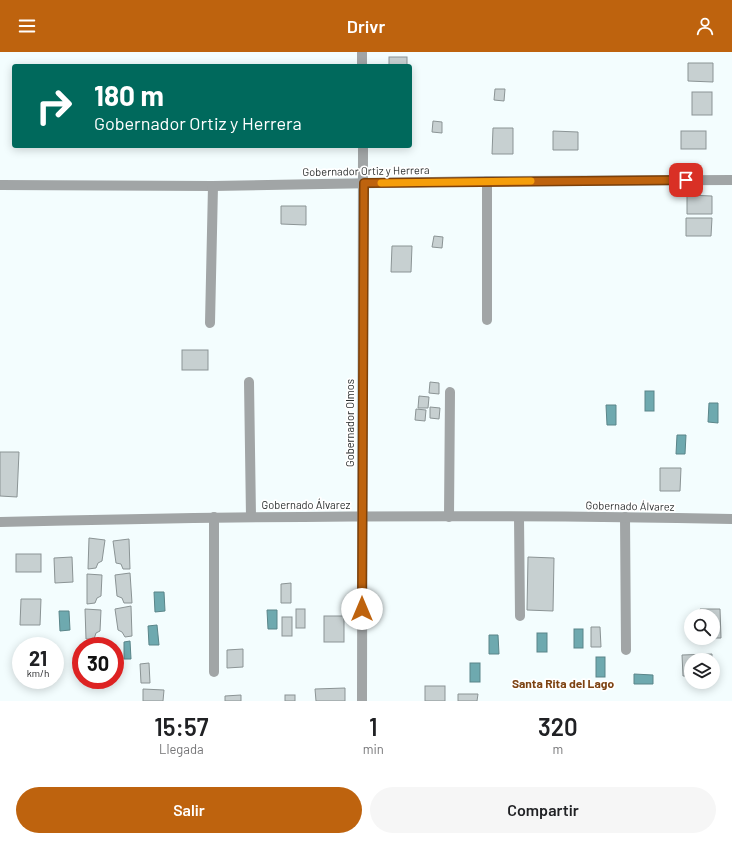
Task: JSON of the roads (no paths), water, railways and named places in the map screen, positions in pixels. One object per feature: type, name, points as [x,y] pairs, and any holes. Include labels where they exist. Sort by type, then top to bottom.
[{"type":"street","points":[[362,52],[362,64]]},
{"type":"street","name":"Gobernador Olmos","points":[[362,701],[361,518],[363,148]]},
{"type":"street","name":"Gobernador Ortiz y Herrera","points":[[0,185],[213,186],[487,181],[732,180]]},
{"type":"street","points":[[487,181],[487,320]]},
{"type":"street","points":[[210,323],[213,186]]},
{"type":"street","points":[[249,382],[250,517]]},
{"type":"street","points":[[449,517],[450,392]]},
{"type":"street","points":[[214,517],[214,672]]},
{"type":"street","name":"Gobernado Álvarez","points":[[0,522],[214,517],[625,517],[732,519]]},
{"type":"street","points":[[519,517],[520,616]]},
{"type":"street","points":[[625,517],[626,650]]},
{"type":"water","points":[[645,391],[654,391],[654,411],[645,411]]},
{"type":"water","points":[[709,403],[718,403],[718,423],[708,422]]},
{"type":"water","points":[[606,405],[616,405],[616,425],[607,425]]},
{"type":"water","points":[[677,435],[686,435],[685,454],[676,454]]},
{"type":"water","points":[[154,592],[164,592],[165,611],[155,612]]},
{"type":"water","points":[[267,610],[277,610],[277,629],[268,629]]},
{"type":"water","points":[[59,611],[69,611],[70,630],[60,631]]},
{"type":"water","points":[[157,625],[159,645],[149,645],[148,626]]},
{"type":"water","points":[[574,629],[583,629],[583,648],[574,648]]},
{"type":"water","points":[[537,633],[547,633],[547,652],[537,652]]},
{"type":"water","points":[[489,635],[498,635],[499,654],[489,654]]},
{"type":"water","points":[[130,641],[131,659],[124,659],[124,642]]},
{"type":"water","points":[[596,657],[605,657],[605,677],[596,677]]},
{"type":"water","points":[[470,663],[480,663],[480,682],[470,682]]},
{"type":"water","points":[[634,674],[653,675],[653,684],[634,684]]},
{"type":"district","name":"Santa Rita del Lago","points":[[563,684]]}]
